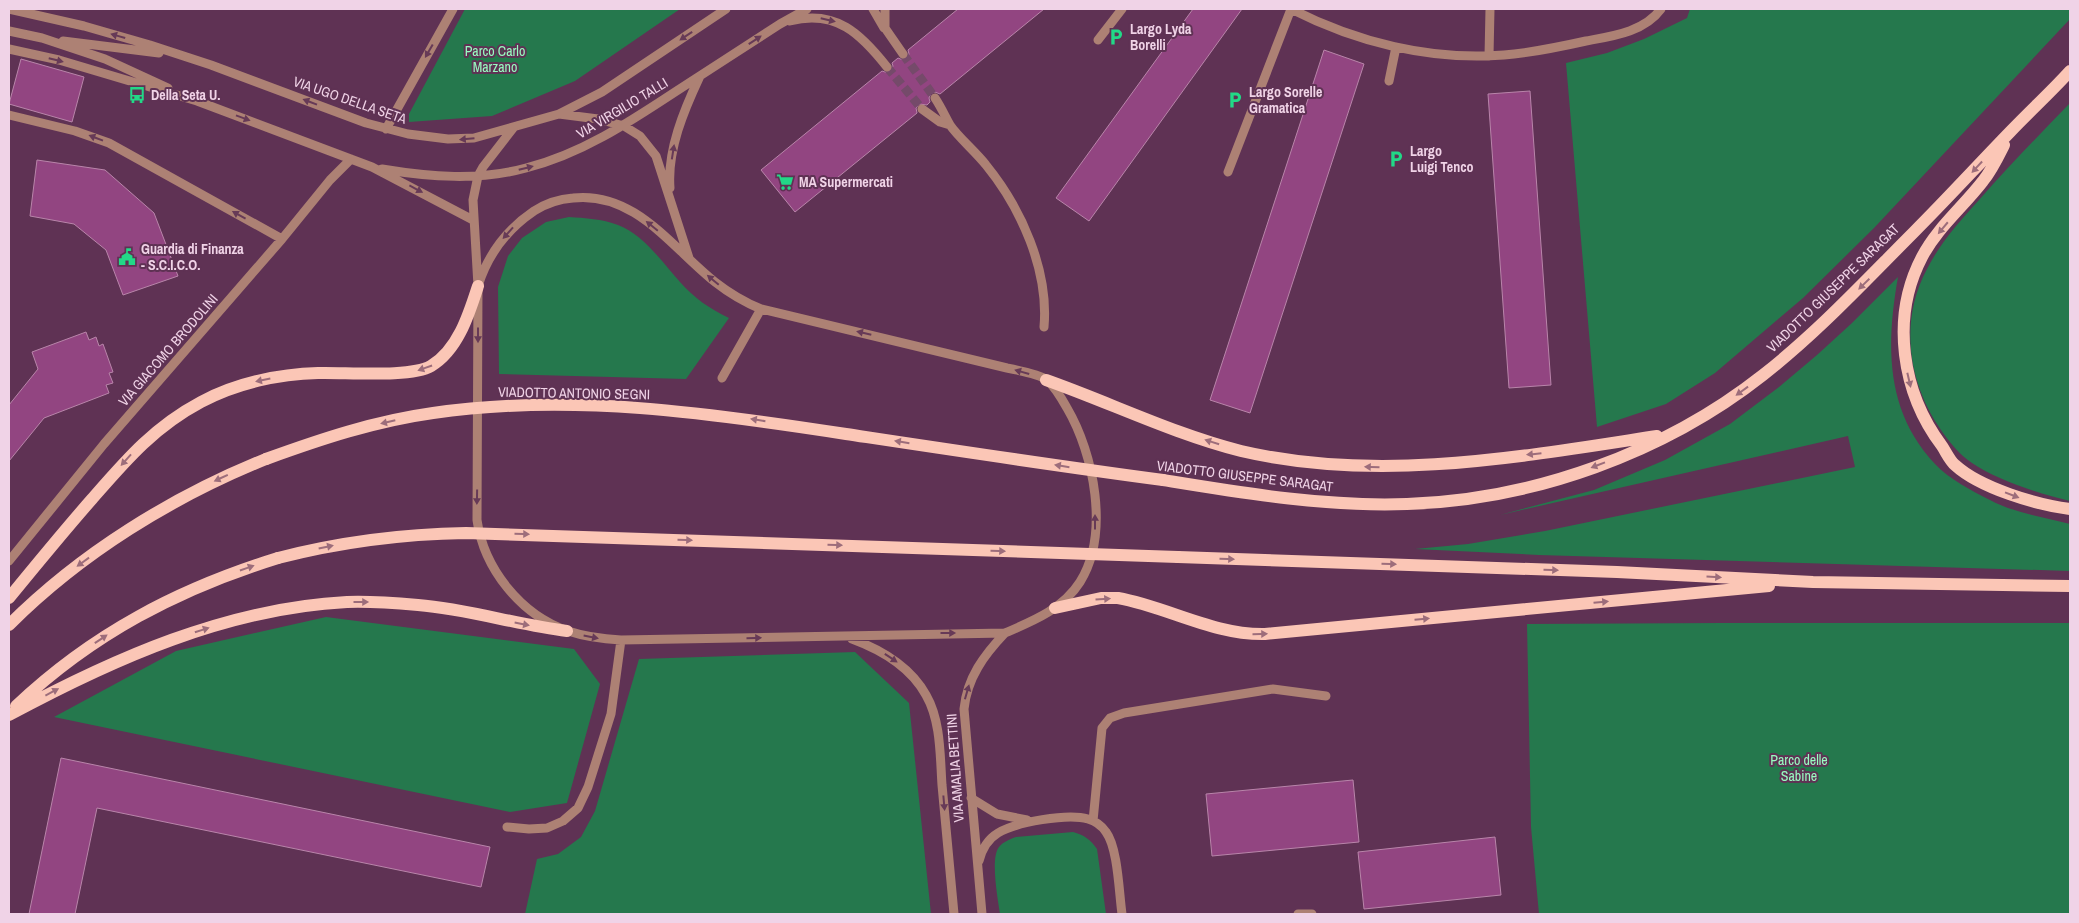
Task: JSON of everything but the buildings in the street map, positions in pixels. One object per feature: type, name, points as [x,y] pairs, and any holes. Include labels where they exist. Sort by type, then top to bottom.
[{"type":"main road","name":"VIADOTTO GIUSEPPE SARAGAT","points":[[806,428],[1250,494],[1335,503],[1407,504],[1433,502],[1484,496],[1554,481],[1598,466],[1694,422],[1763,375],[1802,342],[1872,276],[2070,71]]},
{"type":"main road","points":[[2010,131],[1984,180],[1930,243],[1914,274],[1906,303],[1904,345],[1906,364],[1917,405],[1932,434],[1954,465],[1977,479],[2022,498],[2070,509]]},
{"type":"main road","points":[[9,598],[123,463],[145,440],[180,414],[223,392],[248,383],[273,378],[315,373],[397,372],[428,368],[443,356],[457,337],[466,320],[478,286]]},
{"type":"main road","points":[[1046,380],[1222,446],[1297,462],[1383,467],[1434,465],[1554,452],[1669,434]]},
{"type":"main road","name":"VIADOTTO ANTONIO SEGNI","points":[[9,625],[61,578],[138,524],[202,487],[266,458],[321,438],[394,420],[443,412],[501,406],[547,405],[642,407],[754,419],[806,428]]},
{"type":"main road","points":[[9,714],[65,664],[131,619],[202,585],[278,558],[379,538],[454,534],[786,543],[1617,572],[1813,582],[2070,586]]},
{"type":"main road","points":[[1055,608],[1101,598],[1118,598],[1218,629],[1236,633],[1265,634],[1813,582]]},
{"type":"main road","points":[[9,714],[65,685],[179,638],[240,619],[291,608],[346,602],[420,605],[452,609],[516,623],[567,631]]},
{"type":"street","name":"VIA UGO DELLA SETA","points":[[9,9],[84,26],[211,65],[386,129],[408,134],[456,140],[484,136],[559,114]]},
{"type":"street","points":[[386,129],[453,9]]},
{"type":"street","name":"VIA VIRGILIO TALLI","points":[[559,114],[602,92],[726,9]]},
{"type":"street","name":"VIA VIRGILIO TALLI","points":[[372,167],[424,175],[478,176],[518,170],[546,163],[584,148],[624,126],[780,24],[807,9]]},
{"type":"street","points":[[873,9],[903,54]]},
{"type":"street","points":[[885,9],[885,28]]},
{"type":"street","points":[[1098,40],[1122,9]]},
{"type":"street","points":[[1228,172],[1291,9],[1362,39],[1396,47],[1446,54],[1489,56],[1541,51],[1617,34],[1642,26],[1655,17],[1661,9]]},
{"type":"street","points":[[1489,56],[1490,9]]},
{"type":"street","points":[[780,24],[810,18],[840,24],[860,36],[887,67]]},
{"type":"street","name":"VIA UGO DELLA SETA","points":[[9,31],[42,38],[182,56]]},
{"type":"street","name":"VIA UGO DELLA SETA","points":[[42,38],[105,59],[198,101],[372,167]]},
{"type":"street","points":[[1389,81],[1396,47]]},
{"type":"street","name":"VIA UGO DELLA SETA","points":[[9,51],[59,60],[198,101]]},
{"type":"street","points":[[670,201],[669,183],[675,142],[686,106],[700,76]]},
{"type":"street","points":[[935,98],[950,125],[973,148],[995,176],[1020,216],[1039,275],[1044,307],[1044,327]]},
{"type":"street","points":[[922,109],[940,122],[950,125]]},
{"type":"street","points":[[559,114],[590,117],[624,126],[640,136],[653,151],[659,162],[689,258]]},
{"type":"street","points":[[9,115],[75,131],[109,143],[282,239]]},
{"type":"street","points":[[478,286],[488,261],[501,240],[511,229],[539,208],[569,198],[598,198],[623,206],[652,226],[719,285],[738,298],[761,309],[986,362],[1046,380],[1064,402],[1084,442],[1090,469],[1095,507],[1094,544],[1087,567],[1074,590],[1055,608],[1036,619],[1005,632],[847,637],[621,640],[598,638],[567,631],[539,617],[513,594],[499,576],[481,541],[477,503],[478,286],[473,200],[478,176],[494,150],[514,127]]},
{"type":"street","name":"VIA GIACOMO BRODOLINI","points":[[9,561],[104,444],[282,239],[330,180],[351,159]]},
{"type":"street","points":[[372,167],[473,220]]},
{"type":"street","points":[[722,378],[761,309]]},
{"type":"street","name":"VIA AMALIA BETTINI","points":[[982,914],[964,720],[965,700],[971,680],[978,666],[1005,632]]},
{"type":"street","points":[[847,637],[876,648],[896,661],[914,678],[928,698],[937,730],[954,914]]},
{"type":"street","points":[[507,827],[547,828],[563,821],[578,808],[588,787],[611,714],[621,640]]},
{"type":"street","points":[[1093,821],[1102,728],[1110,718],[1124,713],[1273,689],[1326,696]]},
{"type":"street","points":[[971,798],[997,814],[1030,821]]},
{"type":"street","points":[[977,865],[984,847],[993,837],[1008,828],[1030,821],[1078,817],[1093,821],[1104,830],[1114,846],[1122,914]]},
{"type":"street","points":[[1298,914],[1312,914]]},
{"type":"green space","name":"Parco Carlo Marzano","points":[[465,9],[680,9],[575,81],[492,116],[409,122],[409,114]]},
{"type":"green space","points":[[1690,9],[2070,9],[2070,19],[1874,228],[1803,298],[1715,373],[1666,404],[1597,427],[1566,63],[1607,53],[1644,39],[1687,18]]},
{"type":"green space","points":[[2070,103],[2070,501],[2006,481],[1972,463],[1955,448],[1944,435],[1930,412],[1921,392],[1911,351],[1910,330],[1918,289],[1932,259],[1944,241],[2002,175]]},
{"type":"green space","points":[[569,217],[606,221],[636,235],[691,293],[709,307],[729,318],[686,379],[499,374],[498,287],[508,256],[522,238],[546,222]]},
{"type":"green space","points":[[1898,277],[1894,302],[1891,352],[1893,376],[1906,422],[1919,444],[1935,464],[1954,480],[1976,493],[2009,508],[2070,524],[2070,571],[1539,555],[1415,549],[1468,544],[1545,531],[1855,467],[1848,436],[1500,515],[1594,490],[1665,460],[1730,424],[1817,355]]},
{"type":"green space","points":[[326,617],[574,649],[600,684],[567,803],[510,812],[54,717],[176,651]]},
{"type":"green space","name":"Parco delle Sabine","points":[[2070,623],[2070,914],[1539,914],[1531,827],[1527,624]]},
{"type":"green space","points":[[855,652],[909,703],[931,914],[525,914],[537,859],[558,854],[581,837],[595,811],[639,659]]},
{"type":"green space","points":[[1073,832],[1086,838],[1097,849],[1106,914],[1000,914],[995,869],[996,852],[999,847],[1016,837]]},
{"type":"tunnel","points":[[903,54],[935,98]]},
{"type":"tunnel","points":[[887,67],[922,109]]},
{"type":"place","name":"Largo Lyda Borelli","points":[[1116,37]]},
{"type":"place","name":"Della Seta U.","points":[[137,95]]},
{"type":"place","name":"Largo Sorelle Gramatica","points":[[1235,100]]},
{"type":"place","name":"Largo Luigi Tenco","points":[[1396,159]]},
{"type":"place","name":"MA Supermercati","points":[[785,182]]},
{"type":"place","name":"Guardia di Finanza - S.C.I.C.O.","points":[[127,257]]}]
